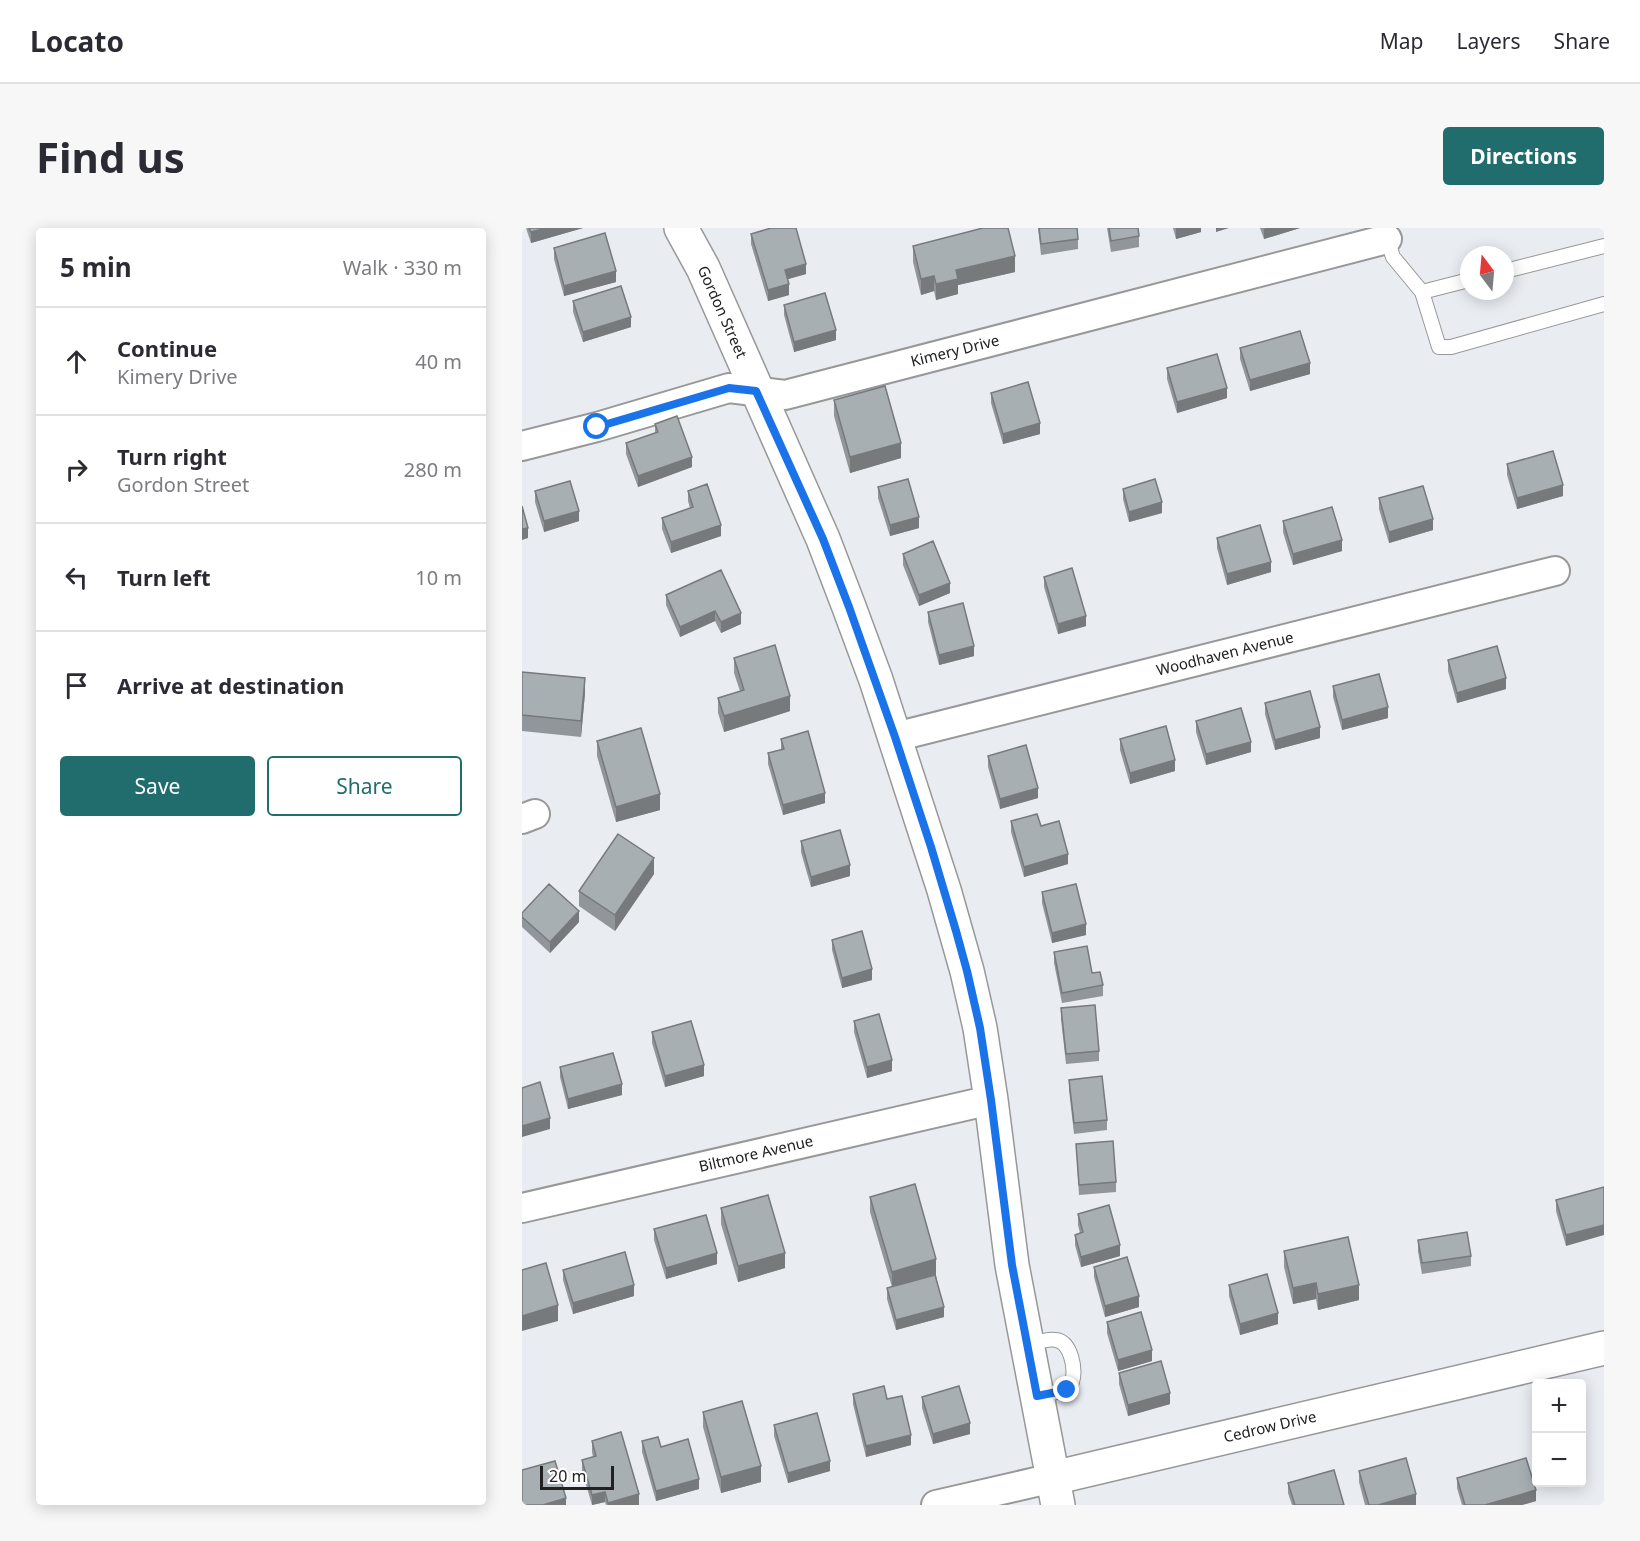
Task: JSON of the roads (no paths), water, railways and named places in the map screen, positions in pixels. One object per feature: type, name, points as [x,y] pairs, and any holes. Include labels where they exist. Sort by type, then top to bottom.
[{"type":"street","name":"Gordon Street","points":[[681,228],[703,268],[823,539],[857,627],[938,868],[967,971],[980,1028],[1012,1265],[1056,1492]]},
{"type":"street","name":"Kimery Drive","points":[[522,446],[597,427],[729,388],[785,395],[1387,239]]},
{"type":"street","name":"Woodhaven Avenue","points":[[895,737],[1555,571]]},
{"type":"street","name":"Biltmore Avenue","points":[[522,1208],[991,1100]]},
{"type":"street","name":"Cedrow Drive","points":[[936,1505],[1056,1492],[1604,1348]]},
{"type":"lane","points":[[1387,239],[1393,257],[1422,292],[1439,347],[1451,347],[1604,304]]},
{"type":"lane","points":[[1514,269],[1604,246]]},
{"type":"lane","points":[[1422,292],[1460,282]]}]
